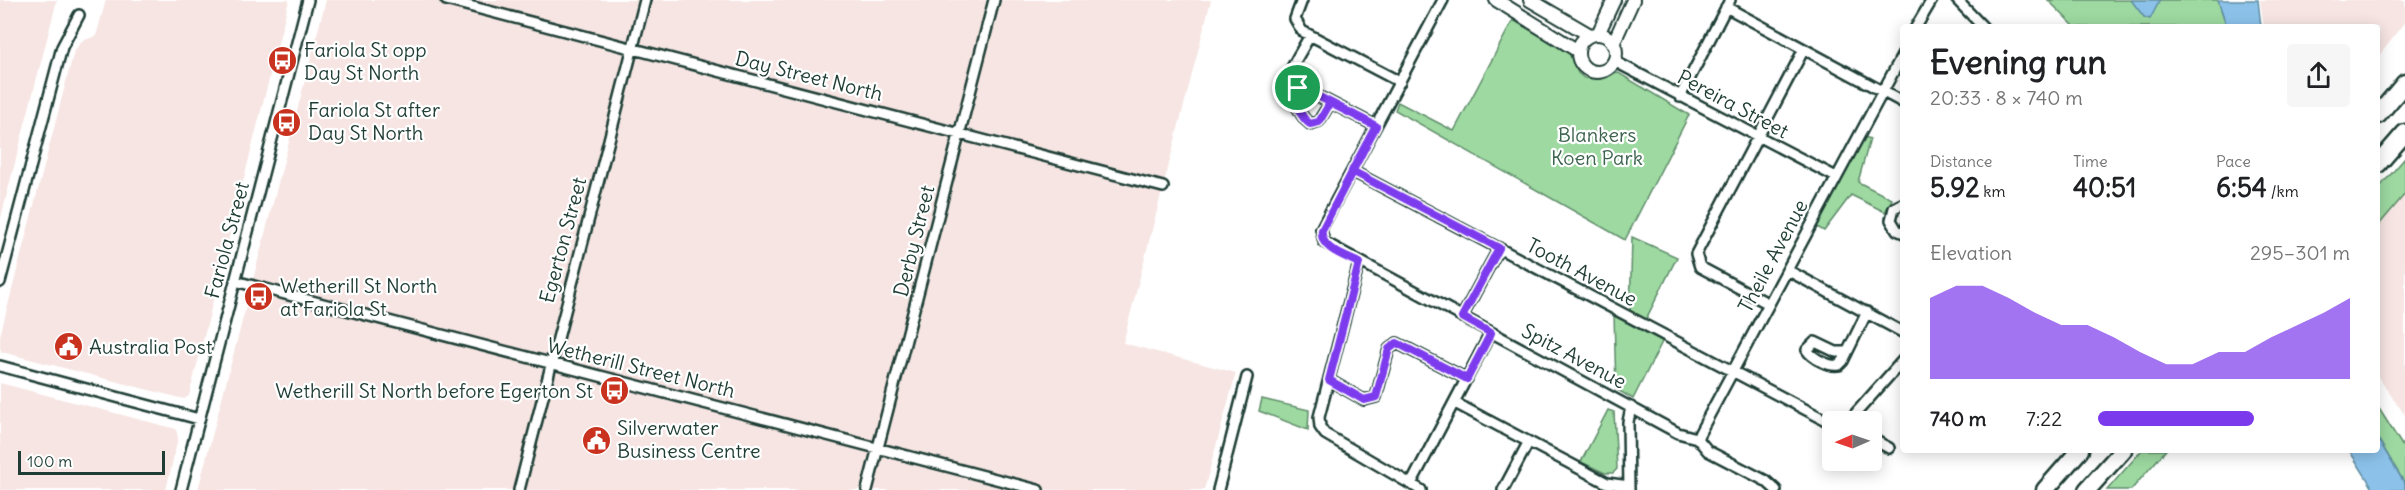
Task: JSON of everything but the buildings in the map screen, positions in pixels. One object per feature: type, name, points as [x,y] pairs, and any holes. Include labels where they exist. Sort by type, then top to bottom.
[{"type":"highway","points":[[2380,113],[2405,84]]},
{"type":"highway","points":[[2380,162],[2405,133]]},
{"type":"highway","points":[[2045,490],[2077,453]]},
{"type":"highway","points":[[2087,490],[2120,453]]},
{"type":"street","name":"Fariola Street","points":[[181,490],[308,0]]},
{"type":"street","name":"Day Street North","points":[[446,0],[1163,187]]},
{"type":"street","name":"Egerton Street","points":[[519,490],[645,0]]},
{"type":"street","name":"Derby Street","points":[[867,490],[994,0]]},
{"type":"street","points":[[1302,0],[1294,19],[1299,29],[1400,82]]},
{"type":"street","points":[[1352,171],[1443,0]]},
{"type":"street","points":[[1496,0],[1578,51]]},
{"type":"street","points":[[1530,0],[1594,35]]},
{"type":"street","points":[[1594,35],[1614,0]]},
{"type":"street","points":[[1613,44],[1604,35],[1594,35],[1582,41],[1578,51],[1580,62],[1594,71],[1605,69],[1614,61],[1613,44],[1633,0]]},
{"type":"street","points":[[1918,24],[1932,0]]},
{"type":"street","points":[[1957,0],[1980,24]]},
{"type":"street","points":[[1680,97],[1728,4],[1804,49],[1900,101]]},
{"type":"street","points":[[0,282],[62,47],[79,15]]},
{"type":"street","points":[[1310,35],[1291,71],[1293,89],[1304,119],[1310,124],[1319,122],[1330,103]]},
{"type":"street","points":[[1769,304],[1700,267],[1696,258],[1697,249],[1804,49]]},
{"type":"street","name":"Theile Avenue","points":[[1697,438],[1900,59]]},
{"type":"street","name":"Pereira Street","points":[[1614,61],[1836,177]]},
{"type":"street","points":[[1293,89],[1304,89],[1376,126]]},
{"type":"street","name":"Spitz Avenue","points":[[1352,171],[1322,230],[1321,237],[1331,248],[1678,433],[1697,438],[1708,451],[1766,481],[1776,490]]},
{"type":"street","name":"Tooth Avenue","points":[[1352,171],[1822,418]]},
{"type":"street","points":[[1900,205],[1894,208],[1891,220],[1900,231]]},
{"type":"street","points":[[1462,317],[1499,248]]},
{"type":"street","points":[[1359,263],[1319,417],[1322,430],[1421,490]]},
{"type":"street","points":[[1787,270],[1900,331]]},
{"type":"street","name":"Wetherill Street North","points":[[235,281],[1038,490]]},
{"type":"street","points":[[1846,352],[1867,312]]},
{"type":"street","points":[[1411,484],[1491,333]]},
{"type":"street","points":[[1329,380],[1364,400],[1376,397],[1389,349],[1397,343],[1467,379]]},
{"type":"street","points":[[1858,411],[1900,364]]},
{"type":"street","points":[[0,366],[199,419]]},
{"type":"street","points":[[1218,490],[1247,377]]},
{"type":"street","points":[[1455,403],[1607,483],[1629,488],[1628,422],[1631,407]]},
{"type":"street","points":[[1503,490],[1528,443]]},
{"type":"street","points":[[1882,444],[1889,448]]},
{"type":"shaded area","points":[[0,0],[57,0],[0,221]]},
{"type":"shaded area","points":[[106,0],[289,0],[189,396],[184,399],[2,352],[0,348],[0,336],[74,51],[82,41],[96,36]]},
{"type":"shaded area","points":[[326,0],[1211,0],[1123,343],[1236,373],[1204,490],[198,490]]},
{"type":"shaded area","points":[[2260,0],[2405,0],[2405,23],[2380,54],[2380,24],[2264,24]]},
{"type":"shaded area","points":[[2405,194],[2405,415],[2380,380],[2380,224]]},
{"type":"shaded area","points":[[0,383],[176,429],[178,438],[166,490],[0,490]]},
{"type":"green space","points":[[2048,0],[2218,0],[2226,24],[2072,24]]},
{"type":"green space","name":"Blankers Koen Park","points":[[1513,20],[1569,53],[1578,73],[1584,78],[1599,79],[1617,72],[1689,115],[1625,240],[1395,110],[1398,102],[1454,131]]},
{"type":"green space","points":[[1862,136],[1870,139],[1858,182],[1892,199],[1885,212],[1851,195],[1824,231],[1815,226]]},
{"type":"green space","points":[[2405,158],[2405,194],[2380,224],[2380,187]]},
{"type":"green space","points":[[1632,237],[1677,257],[1645,321],[1630,315]]},
{"type":"green space","points":[[1614,314],[1664,338],[1633,399],[1616,389]]},
{"type":"green space","points":[[1262,399],[1309,410],[1308,430],[1259,411]]},
{"type":"green space","points":[[1608,410],[1614,412],[1617,469],[1613,473],[1605,473],[1581,462]]},
{"type":"green space","points":[[2380,410],[2405,450],[2405,484],[2380,442]]},
{"type":"green space","points":[[2139,453],[2163,453],[2131,490],[2107,490]]},
{"type":"water","points":[[2131,0],[2160,0],[2150,19],[2144,17]]},
{"type":"water","points":[[2218,0],[2258,0],[2261,24],[2226,24]]},
{"type":"water","points":[[2380,442],[2405,484],[2405,490],[2374,490],[2351,453],[2380,453]]},
{"type":"place","name":"Fariola St opp Day St North","points":[[283,61]]},
{"type":"place","name":"Fariola St after Day St North","points":[[287,122]]},
{"type":"place","name":"Wetherill St North at Fariola St","points":[[259,297]]},
{"type":"place","name":"Australia Post","points":[[68,347]]},
{"type":"place","name":"Wetherill St North before Egerton St","points":[[614,391]]},
{"type":"place","name":"Silverwater Business Centre","points":[[596,440]]},
{"type":"route","points":[[1298,88],[1293,89],[1294,94],[1304,119],[1310,124],[1319,122],[1330,103],[1376,126],[1352,171],[1499,248],[1462,317],[1491,333],[1467,379],[1397,343],[1389,349],[1376,397],[1364,400],[1340,384],[1329,380],[1359,263],[1326,245],[1321,234],[1352,171],[1376,126],[1304,89],[1298,88]]}]
